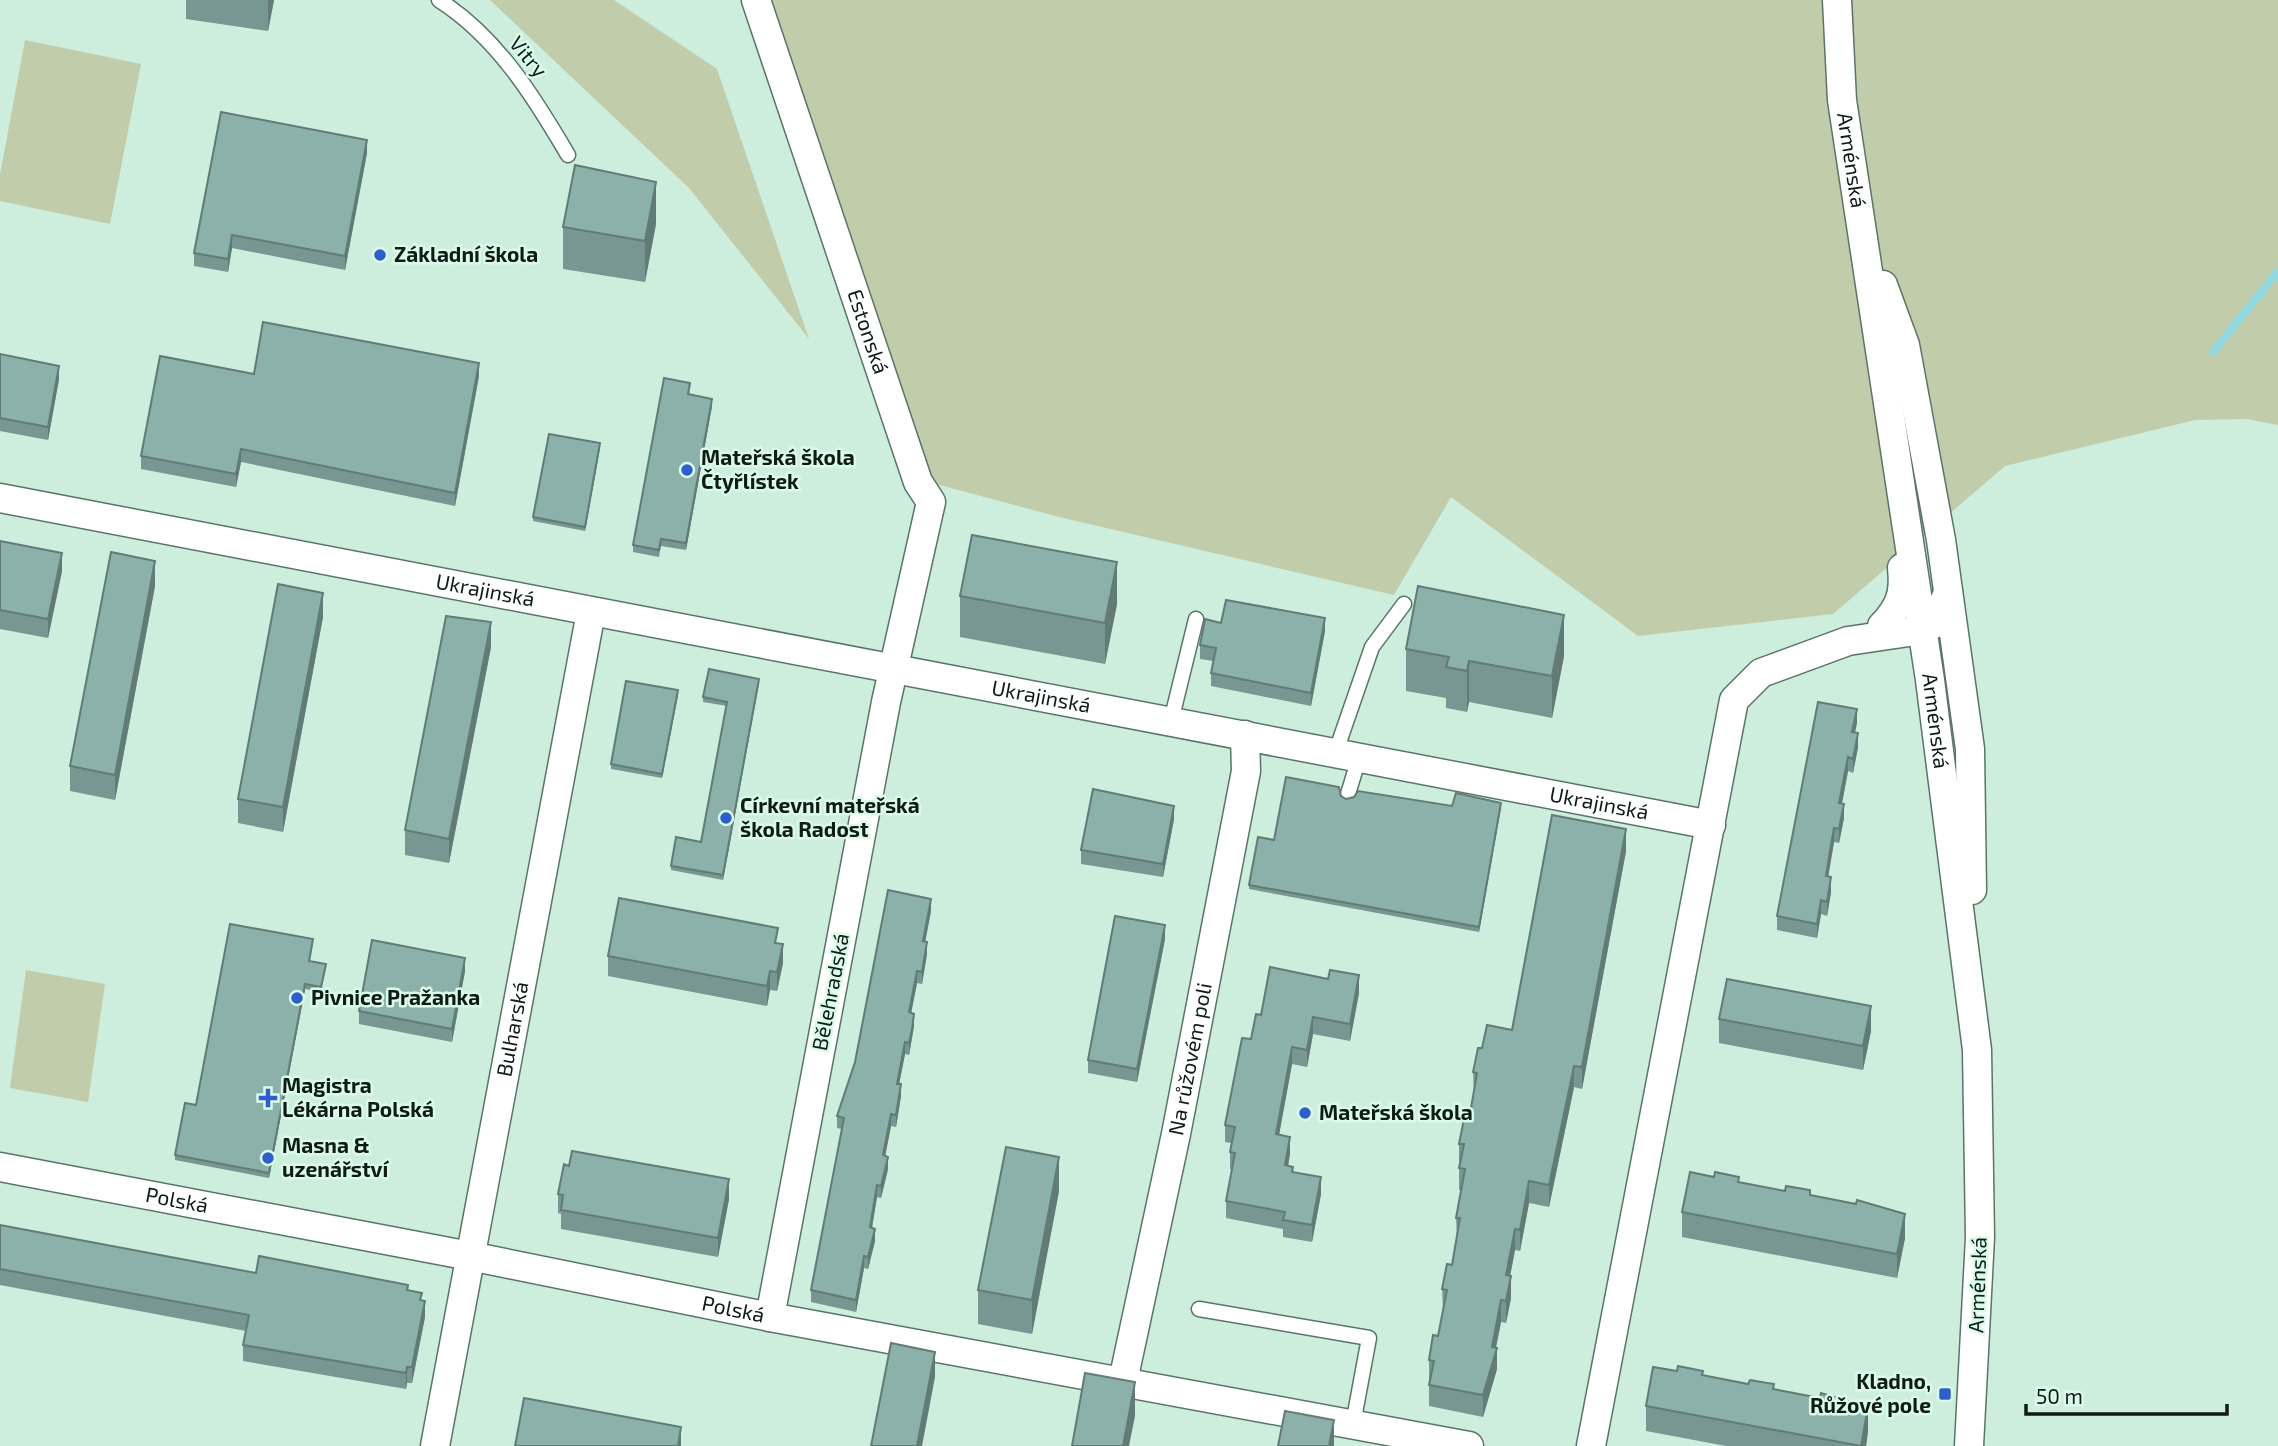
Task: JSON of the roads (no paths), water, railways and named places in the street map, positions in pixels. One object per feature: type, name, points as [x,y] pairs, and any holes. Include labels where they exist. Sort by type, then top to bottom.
[{"type":"street","name":"Estonská","points":[[756,0],[918,482],[931,502],[894,666]]},
{"type":"street","name":"Arménská","points":[[1837,0],[1842,100],[1930,680],[1977,1050],[1980,1237],[1969,1446]]},
{"type":"street","points":[[1858,218],[1905,345],[1948,593],[1970,749],[1977,1050]]},
{"type":"street","points":[[1870,283],[1874,358],[1905,589],[1897,609],[1879,631]]},
{"type":"street","name":"Ukrajinská","points":[[0,498],[592,612],[894,666],[1711,825]]},
{"type":"street","points":[[1922,628],[1934,624],[1948,593]]},
{"type":"street","name":"Bulharská","points":[[435,1446],[592,612]]},
{"type":"street","points":[[1591,1446],[1734,700],[1761,673],[1906,621],[1932,634],[1944,650],[1973,904]]},
{"type":"street","points":[[1879,631],[1909,650],[1930,680]]},
{"type":"street","name":"Bělehradská","points":[[770,1317],[894,666]]},
{"type":"street","name":"Na růžovém poli","points":[[1123,1381],[1175,1134],[1246,771],[1245,735]]},
{"type":"street","name":"Polská","points":[[0,1167],[470,1256],[770,1317],[1353,1424],[1437,1443],[1469,1446]]},
{"type":"lane","name":"Vitry","points":[[439,0],[467,18],[530,89],[568,155]]},
{"type":"lane","points":[[1348,794],[1347,756],[1372,647],[1404,604]]},
{"type":"lane","points":[[1171,721],[1196,620]]},
{"type":"lane","points":[[1199,1309],[1369,1338],[1353,1424]]},
{"type":"waterway","points":[[2213,352],[2278,271]]},
{"type":"place","name":"Základní škola","points":[[380,255]]},
{"type":"place","name":"Mateřská škola Čtyřlístek","points":[[687,470]]},
{"type":"place","name":"Církevní mateřská škola Radost","points":[[726,818]]},
{"type":"place","name":"Pivnice Pražanka","points":[[297,998]]},
{"type":"place","name":"Magistra Lékárna Polská","points":[[268,1098]]},
{"type":"place","name":"Mateřská škola","points":[[1305,1113]]},
{"type":"place","name":"Masna & uzenářství","points":[[268,1158]]},
{"type":"place","name":"Kladno, Růžové pole","points":[[1945,1394]]}]
